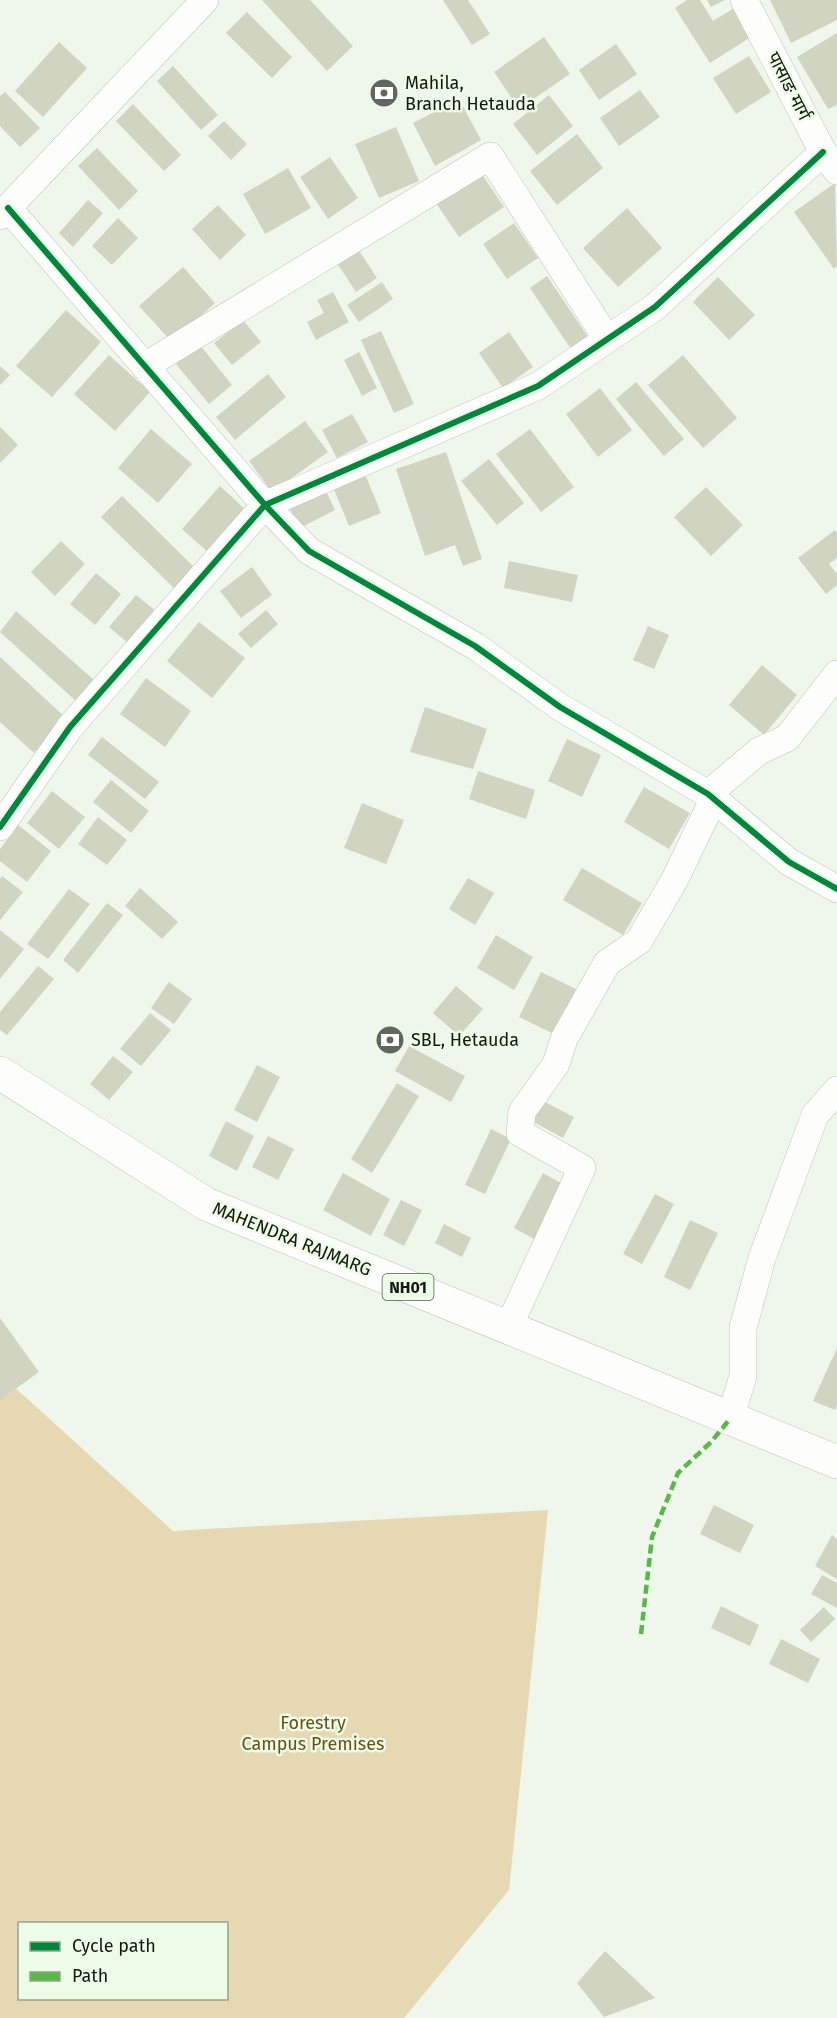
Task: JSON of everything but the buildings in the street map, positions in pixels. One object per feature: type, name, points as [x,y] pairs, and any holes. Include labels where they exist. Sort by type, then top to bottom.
[{"type":"highway","name":"MAHENDRA RAJMARG","points":[[0,1073],[206,1204],[837,1462]]},
{"type":"street","points":[[205,0],[4,212],[144,366],[265,506],[309,551],[475,646],[560,707],[711,796],[789,862],[837,889]]},
{"type":"street","name":"पासाङ मार्ग","points":[[744,0],[830,161]]},
{"type":"street","points":[[144,366],[490,156],[607,339]]},
{"type":"street","points":[[0,827],[70,727],[265,506],[538,386],[655,307],[830,161]]},
{"type":"street","points":[[508,1328],[582,1168],[520,1133],[522,1112],[556,1064],[564,1039],[607,963],[639,940],[675,879],[711,796],[759,751],[787,738],[837,674]]},
{"type":"street","points":[[730,1419],[743,1376],[742,1328],[762,1258],[815,1115],[837,1090]]},
{"type":"green space","name":"Forestry Campus Premises","points":[[0,1374],[173,1531],[548,1510],[509,1890],[404,2018],[0,2018]]},
{"type":"marked path","points":[[641,1634],[652,1537],[678,1473],[711,1442],[730,1419]]},
{"type":"cycle path","points":[[0,827],[70,727],[265,505],[538,386],[655,307],[823,152]]},
{"type":"cycle path","points":[[8,208],[265,505],[309,551],[475,646],[560,707],[708,794],[789,862],[837,889]]},
{"type":"place","name":"Mahila, Branch Hetauda","points":[[384,93]]},
{"type":"place","name":"SBL, Hetauda","points":[[390,1040]]}]
